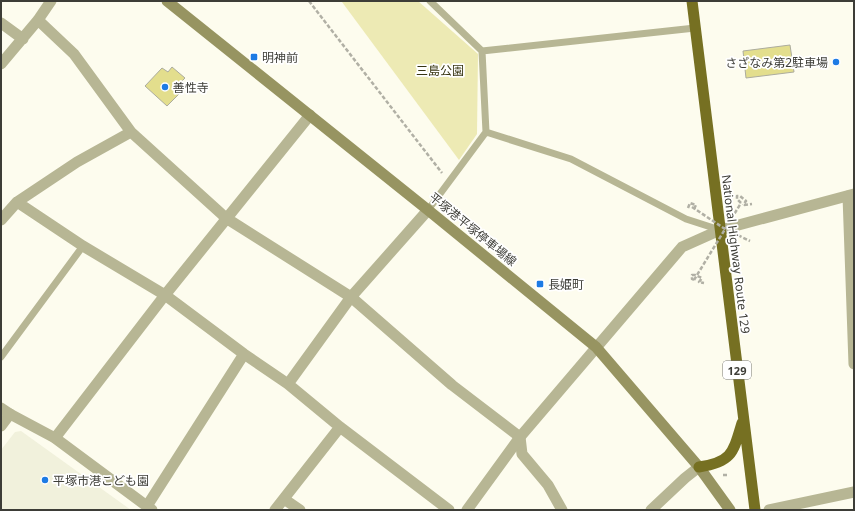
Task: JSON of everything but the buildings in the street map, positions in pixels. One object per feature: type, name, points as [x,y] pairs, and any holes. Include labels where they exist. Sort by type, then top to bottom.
[{"type":"highway","name":"National Highway Route 129","points":[[692,1],[723,230],[755,510]]},
{"type":"highway","points":[[699,468],[719,463],[728,458],[734,448],[744,419]]},
{"type":"main road","name":"平塚港平塚停車場線","points":[[167,1],[596,347],[699,468],[730,510]]},
{"type":"street","points":[[1,64],[38,20],[51,1]]},
{"type":"street","points":[[38,20],[74,54],[131,132],[226,218],[351,297],[452,385],[520,437],[522,454],[548,485],[562,510]]},
{"type":"street","points":[[1,23],[22,39]]},
{"type":"street","points":[[55,438],[165,295],[310,115]]},
{"type":"street","points":[[1,220],[17,202],[77,162],[131,132]]},
{"type":"street","points":[[467,510],[520,437],[682,247],[723,230],[851,195],[854,364]]},
{"type":"street","points":[[17,202],[83,246],[165,295],[244,354],[288,384],[340,427],[449,510]]},
{"type":"street","points":[[288,384],[351,297],[428,210]]},
{"type":"street","points":[[1,426],[6,411],[55,438],[150,508],[244,354]]},
{"type":"street","points":[[276,510],[340,427]]},
{"type":"street","points":[[651,510],[685,478],[699,468]]},
{"type":"street","points":[[769,510],[854,492]]},
{"type":"street","points":[[284,499],[300,510]]},
{"type":"lane","points":[[428,210],[486,132],[482,51],[430,1]]},
{"type":"lane","points":[[482,51],[695,28]]},
{"type":"lane","points":[[486,132],[571,159],[686,219],[723,230]]},
{"type":"lane","points":[[1,357],[83,246]]},
{"type":"path","points":[[309,1],[449,182]]},
{"type":"path","points":[[704,283],[699,282],[702,278],[695,275],[692,276],[692,279],[694,280],[723,230],[741,203],[737,199],[737,196],[740,196],[746,201],[743,205],[752,204]]},
{"type":"path","points":[[689,211],[687,209],[690,203],[696,205],[693,208],[723,230],[750,241]]},
{"type":"shaded area","name":"平塚市港こども園","points":[[21,431],[131,510],[1,510],[1,450],[15,432]]},
{"type":"green space","name":"三島公園","points":[[418,1],[478,54],[477,134],[459,160],[342,2]]},
{"type":"place","name":"明神前","points":[[254,57]]},
{"type":"place","name":"さざなみ第2駐車場","points":[[836,62]]},
{"type":"place","name":"善性寺","points":[[165,87]]},
{"type":"place","name":"長姫町","points":[[540,284]]},
{"type":"place","name":"平塚市港こども園","points":[[45,480]]}]
